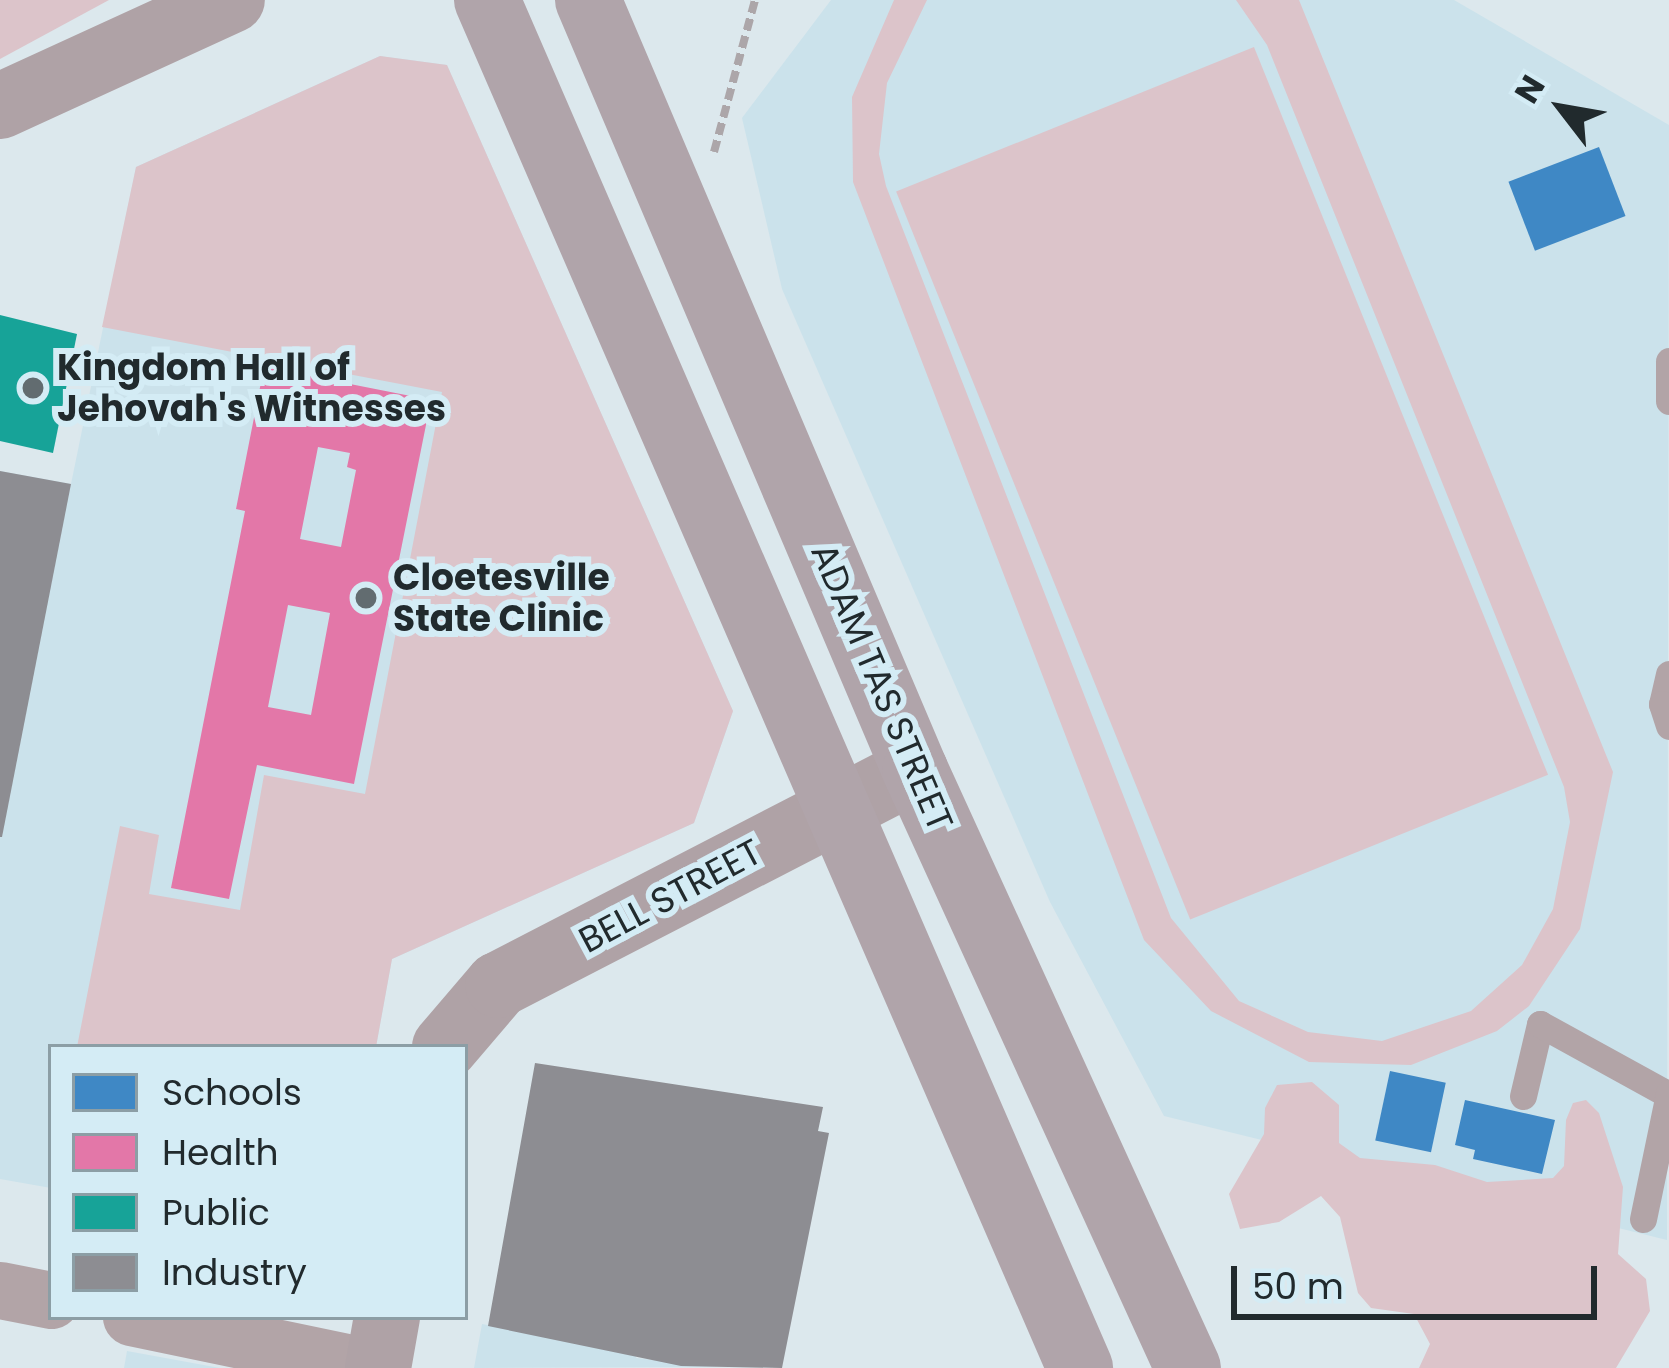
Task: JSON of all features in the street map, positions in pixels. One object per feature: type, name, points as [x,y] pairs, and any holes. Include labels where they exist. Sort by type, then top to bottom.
[{"type":"main road","points":[[487,0],[1080,1368]]},
{"type":"main road","name":"ADAM TAS STREET","points":[[588,0],[915,770],[1188,1368]]},
{"type":"street","points":[[0,106],[232,0]]},
{"type":"street","name":"BELL STREET","points":[[448,1044],[498,985],[915,770]]},
{"type":"street","points":[[0,1290],[48,1299]]},
{"type":"street","points":[[145,1320],[376,1368],[386,1320]]},
{"type":"lane","points":[[1669,361],[1669,401]]},
{"type":"lane","points":[[1669,674],[1661,704],[1669,726]]},
{"type":"lane","points":[[1522,1096],[1540,1024],[1669,1094],[1643,1219]]},
{"type":"path","points":[[711,168],[755,0]]},
{"type":"shaded area","points":[[0,0],[109,0],[0,59]]},
{"type":"shaded area","points":[[831,0],[1454,0],[1669,125],[1667,1240],[1164,1116],[1050,902],[782,289],[742,118]]},
{"type":"shaded area","points":[[894,0],[927,0],[887,83],[879,154],[886,186],[1171,918],[1239,1001],[1308,1032],[1382,1041],[1471,1011],[1522,965],[1553,909],[1570,822],[1564,787],[1267,45],[1236,0],[1299,0],[1613,772],[1580,929],[1529,1006],[1497,1031],[1411,1065],[1309,1062],[1211,1011],[1144,940],[853,182],[852,97]]},
{"type":"shaded area","points":[[1254,47],[1548,775],[1190,919],[896,192]]},
{"type":"shaded area","name":"Cloetesville State Clinic","points":[[380,56],[447,65],[733,711],[694,823],[392,959],[377,1044],[48,1044],[48,1187],[0,1179],[0,471],[71,484],[136,167]]},
{"type":"shaded area","name":"Cloetesville State Clinic","points":[[380,56],[447,65],[733,711],[694,823],[392,959],[377,1044],[78,1044],[120,826],[159,835],[149,894],[240,910],[264,775],[365,794],[442,392],[102,327],[136,167]]},
{"type":"shaded area","points":[[1312,1082],[1339,1105],[1339,1143],[1360,1158],[1435,1165],[1487,1182],[1553,1178],[1564,1166],[1566,1120],[1573,1103],[1586,1100],[1599,1113],[1623,1187],[1618,1254],[1646,1279],[1650,1311],[1616,1368],[1419,1368],[1430,1344],[1414,1314],[1371,1308],[1358,1293],[1340,1217],[1321,1196],[1279,1222],[1240,1229],[1229,1194],[1264,1134],[1265,1108],[1277,1085]]},
{"type":"shaded area","points":[[482,1324],[636,1352],[636,1358],[718,1367],[474,1368]]},
{"type":"shaded area","points":[[127,1351],[220,1368],[124,1368]]},
{"type":"building: Schools","points":[[1599,147],[1626,216],[1535,251],[1508,182]]},
{"type":"building: Schools","points":[[1390,1071],[1446,1083],[1431,1152],[1375,1140]]},
{"type":"building: Schools","points":[[1465,1100],[1555,1120],[1542,1174],[1473,1159],[1475,1150],[1455,1145]]},
{"type":"building: Health","points":[[264,367],[431,400],[354,784],[257,765],[229,899],[171,888],[245,511],[236,509]],"holes":[[[318,447],[350,453],[347,467],[356,470],[341,547],[300,539]],[[288,605],[330,613],[311,715],[268,707]]]},
{"type":"building: Public","name":"Kingdom Hall of Jehovah's Witnesses","points":[[0,315],[77,334],[53,453],[0,441]]},
{"type":"building: Industry","points":[[0,471],[71,484],[2,837],[0,837]]},
{"type":"building: Industry","points":[[535,1063],[823,1107],[818,1131],[829,1133],[782,1368],[681,1366],[488,1326]]},
{"type":"place","name":"Kingdom Hall of Jehovah's Witnesses","points":[[33,388]]},
{"type":"place","name":"Cloetesville State Clinic","points":[[366,598]]}]
